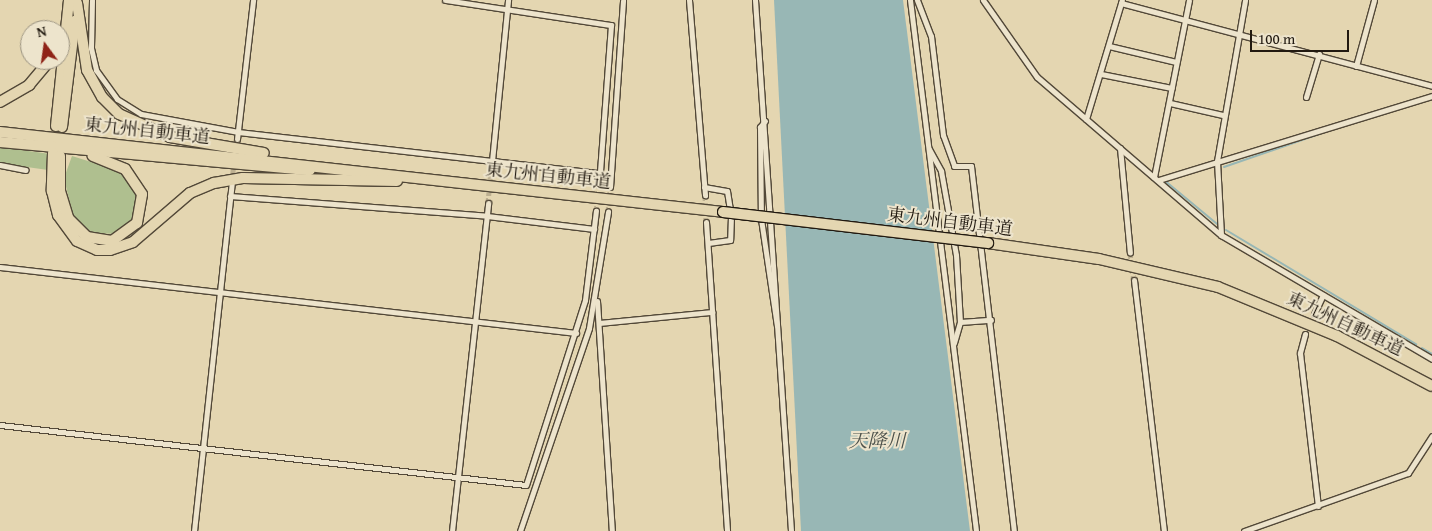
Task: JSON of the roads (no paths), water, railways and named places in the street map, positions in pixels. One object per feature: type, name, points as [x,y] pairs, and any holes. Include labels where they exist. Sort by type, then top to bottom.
[{"type":"highway","points":[[65,20],[73,2]]},
{"type":"highway","points":[[59,126],[73,2]]},
{"type":"highway","points":[[73,2],[87,70],[102,97],[119,114],[170,136],[308,163]]},
{"type":"highway","points":[[0,102],[30,85],[42,70]]},
{"type":"highway","points":[[0,132],[57,149]]},
{"type":"highway","points":[[0,142],[57,149]]},
{"type":"highway","points":[[24,145],[100,157],[125,170],[137,183],[143,200],[140,217],[129,233],[99,241],[74,227],[61,198],[57,149]]},
{"type":"highway","points":[[57,149],[52,191],[58,215],[77,241],[97,250],[110,250],[133,242],[190,193],[229,180],[380,180],[518,189]]},
{"type":"highway","name":"東九州自動車道","points":[[57,149],[308,163],[988,243],[1099,259],[1218,287],[1337,336],[1432,386]]},
{"type":"highway","name":"東九州自動車道","points":[[57,149],[441,180]]},
{"type":"street","points":[[92,0],[94,63],[117,99],[148,116],[238,132],[492,163],[600,173]]},
{"type":"street","points":[[237,139],[253,0]]},
{"type":"street","points":[[445,0],[611,25],[599,184],[610,186],[623,0]]},
{"type":"street","points":[[492,172],[508,0]]},
{"type":"street","points":[[689,0],[705,194]]},
{"type":"street","points":[[755,0],[766,120],[791,531]]},
{"type":"street","points":[[910,0],[976,531]]},
{"type":"street","points":[[917,0],[931,36],[943,135],[954,166],[970,166],[991,320],[1014,531]]},
{"type":"street","points":[[983,0],[1037,77],[1157,178],[1221,235],[1432,359]]},
{"type":"street","points":[[1157,178],[1176,62],[1189,0]]},
{"type":"street","points":[[1221,235],[1218,161],[1223,115],[1245,0]]},
{"type":"street","points":[[1356,66],[1374,0]]},
{"type":"street","points":[[1086,119],[1102,74],[1122,1],[1186,19],[1239,31],[1356,66],[1432,86]]},
{"type":"street","points":[[1109,46],[1176,62]]},
{"type":"street","points":[[1306,97],[1319,54]]},
{"type":"street","points":[[1102,74],[1172,88]]},
{"type":"street","points":[[1157,178],[1432,96]]},
{"type":"street","points":[[1170,103],[1223,115]]},
{"type":"street","points":[[766,120],[760,127],[760,219],[780,334]]},
{"type":"street","points":[[927,144],[941,171],[951,221],[960,322],[952,347]]},
{"type":"street","points":[[1120,147],[1130,253]]},
{"type":"street","points":[[0,165],[26,170]]},
{"type":"street","points":[[194,531],[232,184]]},
{"type":"street","points":[[704,187],[727,191],[731,216],[730,240],[708,244]]},
{"type":"street","points":[[230,196],[487,216],[594,229]]},
{"type":"street","points":[[452,531],[488,203]]},
{"type":"street","points":[[0,425],[526,485],[576,333],[596,211]]},
{"type":"street","points":[[520,531],[565,406],[597,298],[608,212]]},
{"type":"street","points":[[706,222],[727,531]]},
{"type":"street","points":[[0,267],[576,333]]},
{"type":"street","points":[[1134,280],[1164,531]]},
{"type":"street","points":[[1314,314],[1323,295]]},
{"type":"street","points":[[597,298],[612,531]]},
{"type":"street","points":[[599,323],[712,312]]},
{"type":"street","points":[[960,322],[991,320]]},
{"type":"street","points":[[1306,334],[1300,353],[1318,506]]},
{"type":"street","points":[[1244,531],[1408,473],[1432,436]]},
{"type":"water","name":"天降川","points":[[774,0],[903,0],[970,531],[801,531]]},
{"type":"waterway","points":[[1224,167],[1354,122]]},
{"type":"waterway","points":[[1164,180],[1217,224]]},
{"type":"waterway","points":[[1226,230],[1416,344]]},
{"type":"waterway","points":[[1422,348],[1432,354]]},
{"type":"tunnel","points":[[232,181],[234,162]]},
{"type":"tunnel","points":[[488,203],[491,171]]},
{"type":"tunnel","points":[[596,211],[599,185]]},
{"type":"tunnel","points":[[608,212],[610,187]]},
{"type":"tunnel","points":[[705,195],[706,222]]},
{"type":"tunnel","points":[[1130,253],[1134,280]]}]
